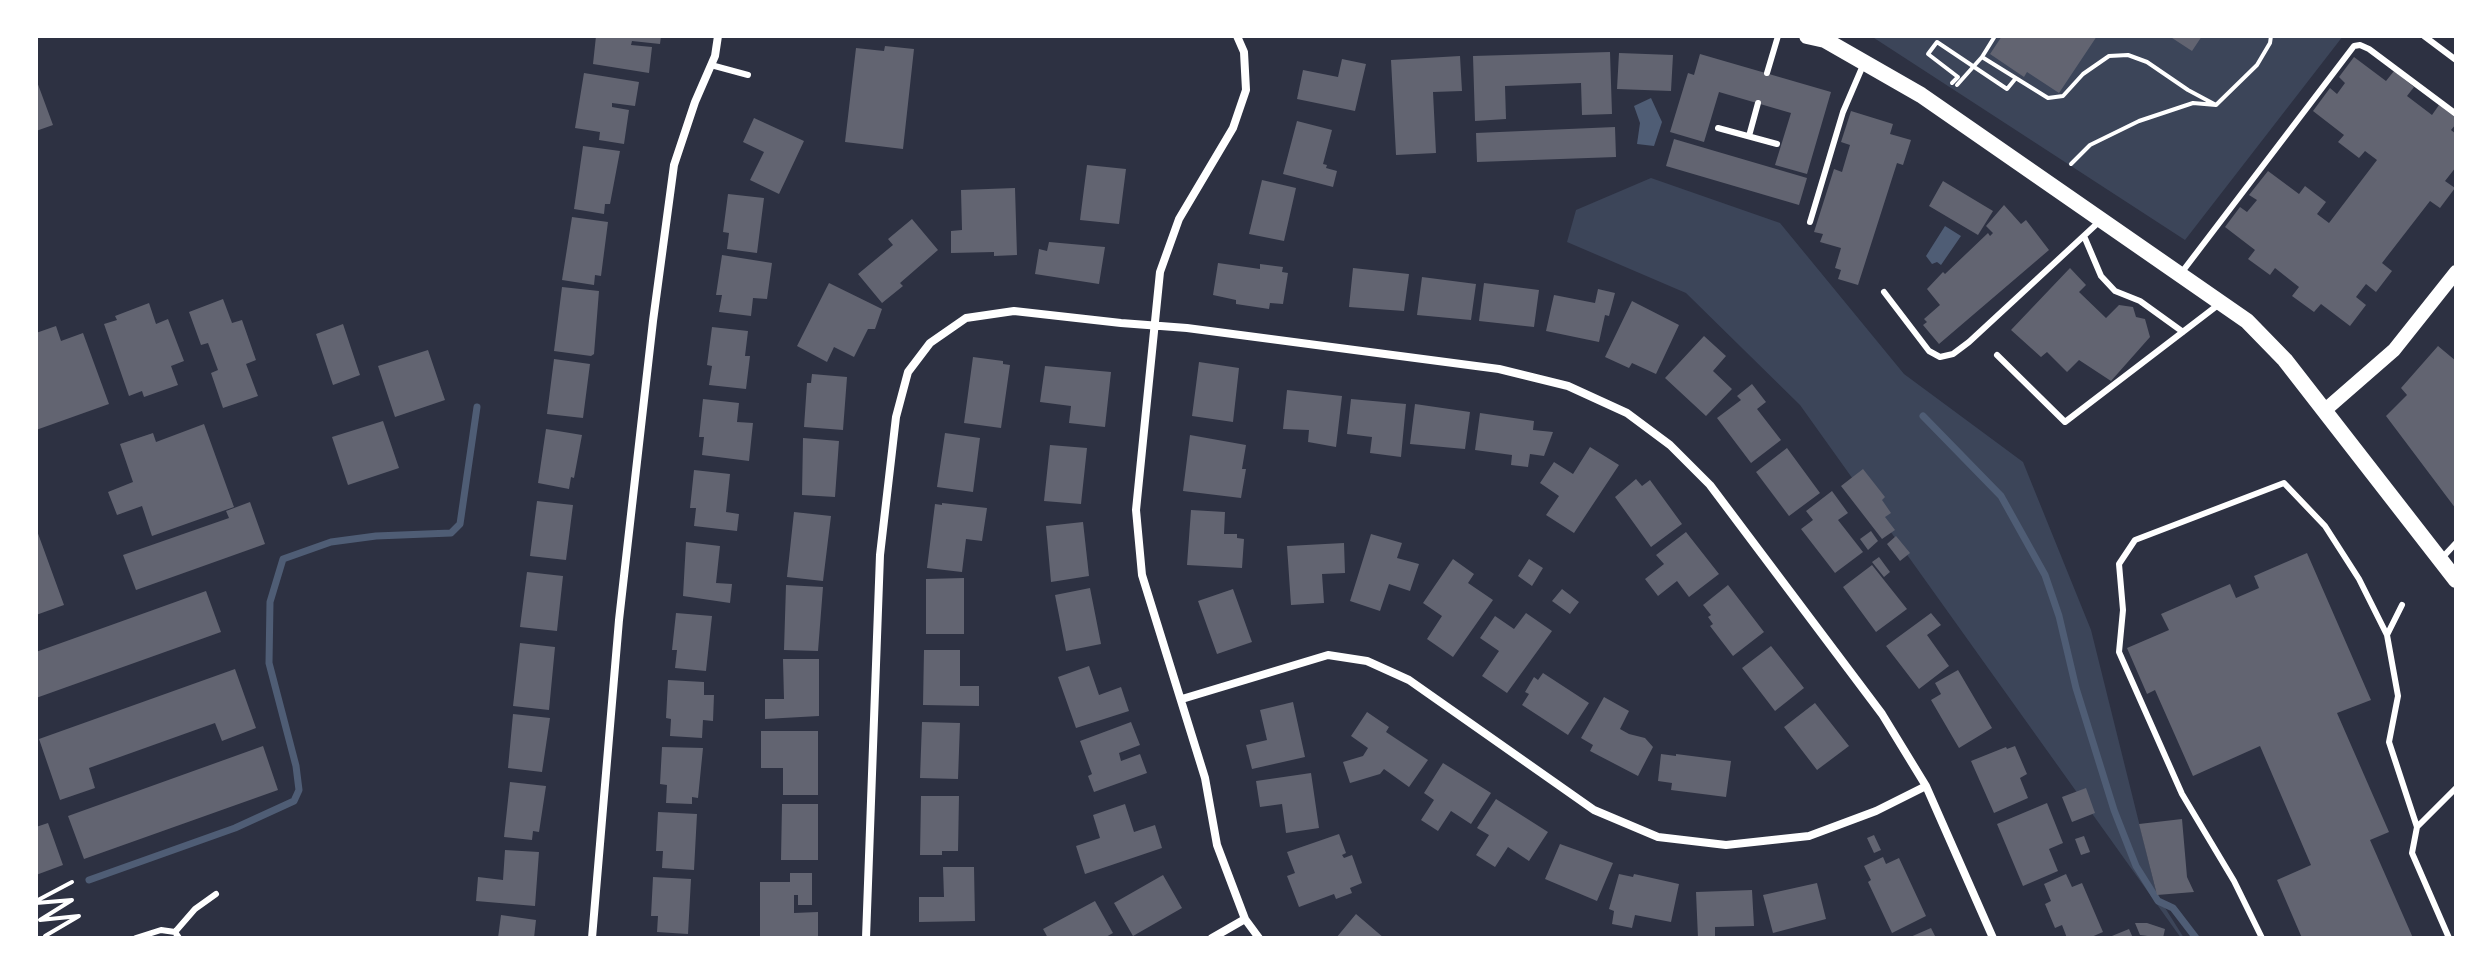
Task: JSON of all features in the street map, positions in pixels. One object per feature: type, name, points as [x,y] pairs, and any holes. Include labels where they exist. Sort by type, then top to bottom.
[{"type":"main road","points":[[1807,36],[1825,40],[1921,95],[2247,321],[2285,360],[2456,580]]},
{"type":"street","points":[[592,938],[619,620],[674,165],[711,65],[718,36]]},
{"type":"street","points":[[1237,36],[1244,52],[1246,90],[1233,128],[1179,219],[1160,272],[1136,510],[1142,575],[1205,778],[1217,845],[1245,919],[1259,938]]},
{"type":"street","points":[[2324,411],[2394,350],[2456,272]]},
{"type":"street","points":[[866,938],[880,555],[896,417],[908,372],[930,343],[966,318],[1014,311],[1187,328],[1499,369],[1568,386],[1627,413],[1670,445],[1710,485],[1882,714],[1926,786],[1993,938]]},
{"type":"street","points":[[1182,699],[1328,655],[1367,661],[1409,680],[1594,810],[1658,837],[1726,845],[1809,836],[1876,811],[1926,786]]},
{"type":"street","points":[[1212,938],[1245,919]]},
{"type":"lane","points":[[1767,73],[1778,36]]},
{"type":"lane","points":[[2424,36],[2456,60]]},
{"type":"lane","points":[[2180,275],[2354,46],[2369,49],[2456,114]]},
{"type":"lane","points":[[1810,222],[1843,112],[1864,63]]},
{"type":"lane","points":[[711,65],[748,75]]},
{"type":"lane","points":[[1749,136],[1758,103]]},
{"type":"lane","points":[[1718,128],[1777,144]]},
{"type":"lane","points":[[1884,292],[1929,351],[1940,357],[1953,354],[2101,220]]},
{"type":"lane","points":[[2084,236],[2101,276],[2115,291],[2140,301],[2183,332]]},
{"type":"lane","points":[[1997,355],[2065,422],[2221,303]]},
{"type":"lane","points":[[2262,938],[2234,881],[2182,794],[2119,652],[2123,610],[2119,564],[2135,540],[2284,483],[2325,526],[2359,579],[2387,635],[2398,696],[2389,742],[2417,827],[2412,853],[2449,938]]},
{"type":"lane","points":[[2441,561],[2456,543]]},
{"type":"lane","points":[[2387,635],[2402,605]]},
{"type":"lane","points":[[2417,827],[2456,788]]},
{"type":"lane","points":[[136,938],[161,930],[177,935],[195,909],[216,894]]},
{"type":"path","points":[[1995,36],[1982,57],[1972,68],[1954,84],[1958,77],[1928,54],[1937,42],[1972,68],[2007,89],[2016,78]]},
{"type":"path","points":[[2071,164],[2090,145],[2139,121],[2193,103],[2216,105],[2257,65],[2271,36]]},
{"type":"path","points":[[1982,57],[2048,98],[2063,96],[2097,63],[2109,56],[2128,55],[2147,62],[2216,105]]},
{"type":"path","points":[[36,902],[72,882]]},
{"type":"path","points":[[36,902],[72,900],[40,920],[79,916],[46,938]]},
{"type":"shaded area","points":[[1871,36],[2343,36],[2185,240]]},
{"type":"shaded area","points":[[1651,98],[1662,122],[1654,146],[1637,144],[1640,123],[1634,106]]},
{"type":"shaded area","points":[[1651,178],[1780,223],[1904,374],[2023,462],[2091,630],[2157,895],[2184,938],[2181,938],[1800,405],[1686,293],[1567,242],[1576,210]]},
{"type":"shaded area","points":[[1945,226],[1961,236],[1941,265],[1937,262],[1932,264],[1926,256]]},
{"type":"building","points":[[596,36],[661,36],[660,44],[632,41],[631,45],[652,47],[649,73],[593,64]]},
{"type":"building","points":[[2002,36],[2097,36],[2059,93],[2027,72],[2024,77],[1990,54]]},
{"type":"building","points":[[2169,36],[2202,36],[2192,51]]},
{"type":"building","points":[[885,46],[914,49],[903,149],[845,142],[856,48],[884,51]]},
{"type":"building","points":[[1610,52],[1612,114],[1582,115],[1581,83],[1505,86],[1506,119],[1475,121],[1473,56]]},
{"type":"building","points":[[1619,53],[1673,55],[1671,91],[1617,89]]},
{"type":"building","points":[[1700,54],[1831,92],[1807,174],[1775,165],[1791,113],[1719,92],[1704,142],[1670,132],[1688,73],[1694,75]]},
{"type":"building","points":[[1460,56],[1462,91],[1433,92],[1436,153],[1396,155],[1391,60]]},
{"type":"building","points":[[2354,57],[2386,81],[2394,71],[2414,87],[2407,96],[2432,115],[2439,105],[2456,118],[2451,130],[2456,134],[2456,167],[2445,181],[2455,188],[2440,208],[2430,201],[2382,263],[2392,271],[2376,292],[2366,284],[2356,297],[2366,305],[2350,326],[2321,304],[2314,312],[2292,296],[2299,287],[2275,268],[2270,275],[2248,259],[2255,250],[2225,227],[2240,207],[2247,212],[2257,200],[2249,195],[2268,171],[2299,194],[2305,186],[2326,202],[2317,214],[2329,223],[2377,160],[2365,151],[2359,158],[2338,142],[2344,135],[2313,111],[2330,88],[2337,94],[2345,83],[2339,77]]},
{"type":"building","points":[[1342,59],[1366,64],[1355,111],[1297,99],[1303,70],[1338,77]]},
{"type":"building","points":[[584,73],[639,82],[635,106],[612,103],[612,107],[629,110],[624,144],[599,140],[600,132],[575,128]]},
{"type":"building","points":[[36,79],[53,125],[36,131]]},
{"type":"building","points":[[1851,111],[1893,124],[1890,134],[1911,140],[1903,165],[1897,163],[1858,285],[1838,279],[1841,270],[1835,268],[1841,248],[1820,242],[1823,234],[1814,232],[1834,169],[1842,172],[1850,145],[1841,142]]},
{"type":"building","points":[[754,118],[804,141],[779,194],[750,180],[764,152],[743,142]]},
{"type":"building","points":[[1297,121],[1332,130],[1323,164],[1337,171],[1333,187],[1283,174]]},
{"type":"building","points":[[1615,127],[1616,157],[1477,162],[1476,133]]},
{"type":"building","points":[[1674,139],[1807,178],[1799,205],[1666,166]]},
{"type":"building","points":[[583,146],[620,151],[610,204],[605,204],[604,214],[574,209]]},
{"type":"building","points":[[1087,165],[1126,169],[1119,224],[1080,220]]},
{"type":"building","points":[[1262,180],[1296,188],[1284,241],[1249,234]]},
{"type":"building","points":[[1943,181],[1993,211],[1978,235],[1929,206]]},
{"type":"building","points":[[1015,188],[1017,255],[951,253],[951,231],[962,230],[961,190]]},
{"type":"building","points":[[728,194],[764,198],[757,253],[727,249],[729,233],[723,232]]},
{"type":"building","points":[[2004,205],[2021,224],[2026,220],[2049,250],[1939,344],[1923,325],[1927,322],[1924,319],[1940,305],[1927,289],[1988,233],[1990,236],[1993,233],[1986,226]]},
{"type":"building","points":[[572,217],[608,222],[601,276],[595,275],[594,285],[562,280]]},
{"type":"building","points":[[912,219],[938,250],[882,303],[858,274],[893,245],[888,239]]},
{"type":"building","points":[[1049,242],[1105,247],[1099,284],[1035,274],[1039,249],[1047,251]]},
{"type":"building","points":[[722,255],[772,263],[767,299],[753,298],[751,316],[719,312],[722,295],[716,295]]},
{"type":"building","points":[[1218,263],[1260,269],[1260,264],[1283,267],[1282,272],[1288,273],[1283,304],[1270,303],[1269,309],[1236,304],[1236,300],[1213,295]]},
{"type":"building","points":[[1353,268],[1409,274],[1404,311],[1349,307]]},
{"type":"building","points":[[2070,268],[2086,285],[2079,292],[2106,318],[2119,305],[2133,307],[2136,317],[2145,319],[2150,337],[2111,381],[2079,360],[2067,372],[2047,352],[2041,357],[2011,330]]},
{"type":"building","points":[[1422,277],[1476,284],[1471,320],[1417,315]]},
{"type":"building","points":[[829,283],[882,309],[875,329],[868,329],[854,357],[834,347],[827,362],[797,346]]},
{"type":"building","points":[[1484,283],[1539,290],[1534,327],[1479,321]]},
{"type":"building","points":[[562,287],[599,291],[594,354],[591,356],[554,351]]},
{"type":"building","points":[[1598,289],[1615,293],[1609,316],[1605,315],[1599,342],[1546,331],[1554,295],[1595,303]]},
{"type":"building","points":[[223,299],[232,323],[242,320],[256,360],[246,364],[258,396],[223,408],[211,373],[218,370],[208,343],[201,345],[189,312]]},
{"type":"building","points":[[1632,301],[1679,325],[1656,374],[1632,363],[1629,368],[1605,357]]},
{"type":"building","points":[[149,303],[156,324],[168,319],[184,361],[171,366],[178,385],[144,397],[142,391],[129,396],[104,324],[117,320],[115,316]]},
{"type":"building","points":[[343,324],[360,375],[333,385],[316,334]]},
{"type":"building","points":[[56,326],[61,341],[83,333],[109,404],[36,430],[36,333]]},
{"type":"building","points":[[712,327],[748,331],[745,356],[750,356],[746,389],[709,385],[712,366],[707,365]]},
{"type":"building","points":[[1704,336],[1726,356],[1713,371],[1732,389],[1706,416],[1665,378]]},
{"type":"building","points":[[2438,346],[2456,361],[2456,509],[2386,416],[2407,395],[2401,388]]},
{"type":"building","points":[[428,350],[445,400],[395,417],[378,366]]},
{"type":"building","points":[[973,357],[1003,361],[1003,364],[1010,365],[1001,428],[964,423]]},
{"type":"building","points":[[554,359],[590,364],[583,418],[547,414]]},
{"type":"building","points":[[1199,362],[1239,368],[1233,422],[1192,416]]},
{"type":"building","points":[[1045,366],[1111,372],[1105,427],[1069,423],[1071,406],[1040,402]]},
{"type":"building","points":[[812,374],[847,377],[843,430],[804,427],[807,383],[811,383]]},
{"type":"building","points":[[1752,384],[1766,402],[1757,409],[1781,440],[1751,463],[1717,418],[1741,400],[1737,396]]},
{"type":"building","points":[[1287,390],[1342,396],[1336,447],[1308,442],[1309,430],[1283,429]]},
{"type":"building","points":[[703,399],[739,403],[737,422],[753,423],[749,461],[702,455],[704,437],[699,437]]},
{"type":"building","points":[[1351,399],[1406,404],[1401,457],[1370,453],[1372,437],[1347,434]]},
{"type":"building","points":[[1415,404],[1470,412],[1465,449],[1410,444]]},
{"type":"building","points":[[1480,413],[1534,421],[1533,430],[1553,432],[1544,456],[1530,454],[1528,467],[1511,465],[1512,455],[1475,450]]},
{"type":"building","points":[[383,421],[399,468],[348,485],[332,437]]},
{"type":"building","points":[[204,424],[234,507],[152,536],[142,506],[117,515],[108,492],[133,482],[120,444],[153,433],[156,442]]},
{"type":"building","points":[[546,429],[582,435],[569,489],[538,483]]},
{"type":"building","points":[[945,433],[980,438],[973,492],[937,487]]},
{"type":"building","points":[[1190,435],[1246,445],[1241,498],[1183,491]]},
{"type":"building","points":[[803,438],[839,441],[835,497],[802,495]]},
{"type":"building","points":[[1050,445],[1087,448],[1081,504],[1044,501]]},
{"type":"building","points":[[1590,447],[1619,465],[1574,533],[1546,515],[1559,496],[1540,483],[1554,462],[1573,474]]},
{"type":"building","points":[[1787,448],[1820,493],[1789,516],[1756,472]]},
{"type":"building","points":[[1863,469],[1885,497],[1882,500],[1891,513],[1885,517],[1895,530],[1882,539],[1841,486]]},
{"type":"building","points":[[694,470],[730,474],[726,512],[739,514],[737,531],[694,526],[696,508],[690,508]]},
{"type":"building","points":[[1636,479],[1642,486],[1650,480],[1682,524],[1651,547],[1615,497]]},
{"type":"building","points":[[1832,491],[1848,513],[1838,520],[1863,552],[1835,573],[1801,529],[1813,520],[1806,511]]},
{"type":"building","points":[[537,501],[573,505],[566,560],[530,556]]},
{"type":"building","points":[[250,502],[265,544],[136,590],[123,555],[229,518],[226,511]]},
{"type":"building","points":[[935,504],[987,508],[982,541],[966,539],[962,572],[927,568]]},
{"type":"building","points":[[1191,510],[1225,512],[1224,534],[1237,534],[1237,538],[1244,539],[1242,568],[1187,565]]},
{"type":"building","points":[[794,512],[831,516],[823,581],[787,577]]},
{"type":"building","points":[[1083,522],[1089,576],[1051,582],[1046,526]]},
{"type":"building","points":[[36,528],[64,605],[36,615]]},
{"type":"building","points":[[1871,531],[1878,541],[1868,550],[1860,539]]},
{"type":"building","points":[[1686,532],[1719,574],[1689,597],[1677,581],[1658,596],[1645,579],[1664,564],[1656,555]]},
{"type":"building","points":[[1371,534],[1402,543],[1397,558],[1419,564],[1410,591],[1389,584],[1380,611],[1350,601]]},
{"type":"building","points":[[1896,536],[1910,553],[1900,561],[1887,544]]},
{"type":"building","points":[[686,542],[720,546],[716,583],[732,584],[730,603],[683,596]]},
{"type":"building","points":[[1344,543],[1345,573],[1322,574],[1324,603],[1291,605],[1287,546]]},
{"type":"building","points":[[2307,553],[2371,700],[2337,713],[2389,832],[2370,840],[2413,938],[2302,938],[2277,880],[2311,865],[2260,746],[2193,776],[2155,690],[2147,694],[2127,648],[2169,630],[2161,614],[2230,584],[2236,598],[2259,588],[2254,576]]},
{"type":"building","points":[[1879,557],[1890,572],[1884,577],[1872,562]]},
{"type":"building","points":[[1453,559],[1474,574],[1468,583],[1493,600],[1453,657],[1427,639],[1442,616],[1423,603]]},
{"type":"building","points":[[1529,559],[1543,568],[1532,586],[1518,576]]},
{"type":"building","points":[[1872,565],[1907,609],[1876,632],[1843,587]]},
{"type":"building","points":[[527,572],[563,576],[557,631],[520,627]]},
{"type":"building","points":[[964,578],[964,634],[926,634],[926,579]]},
{"type":"building","points":[[786,585],[823,587],[818,651],[784,650]]},
{"type":"building","points":[[1728,585],[1764,632],[1733,656],[1710,626],[1713,624],[1708,617],[1711,615],[1703,605]]},
{"type":"building","points":[[1090,588],[1101,644],[1066,651],[1055,595]]},
{"type":"building","points":[[1233,589],[1252,642],[1217,654],[1198,601]]},
{"type":"building","points":[[1562,589],[1579,602],[1570,614],[1552,601]]},
{"type":"building","points":[[206,591],[221,632],[36,698],[36,652]]},
{"type":"building","points":[[676,613],[712,616],[706,671],[675,668],[677,650],[672,650]]},
{"type":"building","points":[[1526,613],[1552,631],[1507,693],[1482,676],[1499,651],[1480,638],[1495,616],[1514,629]]},
{"type":"building","points":[[1931,613],[1941,625],[1927,635],[1949,666],[1919,689],[1886,646]]},
{"type":"building","points":[[520,643],[555,647],[549,710],[513,706]]},
{"type":"building","points":[[1771,646],[1804,688],[1775,711],[1742,668]]},
{"type":"building","points":[[924,650],[960,650],[960,686],[979,686],[979,706],[923,705]]},
{"type":"building","points":[[783,659],[819,659],[819,716],[765,719],[765,699],[784,699]]},
{"type":"building","points":[[1089,666],[1099,695],[1121,687],[1129,711],[1076,728],[1058,677]]},
{"type":"building","points":[[235,669],[256,728],[222,741],[215,723],[89,768],[95,788],[60,800],[39,739]]},
{"type":"building","points":[[1958,670],[1992,728],[1959,748],[1931,700],[1941,694],[1935,683]]},
{"type":"building","points":[[1543,673],[1589,703],[1568,735],[1522,705],[1534,677],[1538,680]]},
{"type":"building","points":[[668,680],[704,682],[704,695],[714,695],[713,721],[703,720],[702,738],[670,736],[671,719],[666,718]]},
{"type":"building","points":[[1604,697],[1629,711],[1620,729],[1645,738],[1653,747],[1638,776],[1590,751],[1593,745],[1581,738]]},
{"type":"building","points":[[1293,702],[1305,757],[1252,769],[1246,745],[1267,740],[1260,710]]},
{"type":"building","points":[[1815,703],[1849,746],[1817,770],[1784,727]]},
{"type":"building","points":[[1367,712],[1389,727],[1386,732],[1428,760],[1409,787],[1384,769],[1380,774],[1350,783],[1343,762],[1363,756],[1368,748],[1351,736]]},
{"type":"building","points":[[513,714],[550,718],[542,772],[508,768]]},
{"type":"building","points":[[922,722],[960,723],[958,779],[920,778]]},
{"type":"building","points":[[1131,722],[1140,745],[1119,753],[1121,761],[1140,754],[1147,773],[1094,792],[1088,776],[1092,774],[1080,741]]},
{"type":"building","points":[[761,731],[818,731],[818,795],[783,795],[783,768],[761,768]]},
{"type":"building","points":[[263,746],[278,790],[84,859],[68,816]]},
{"type":"building","points":[[2015,746],[2027,774],[2020,778],[2028,798],[1994,813],[1971,761]]},
{"type":"building","points":[[662,747],[703,748],[698,798],[692,797],[692,804],[666,803],[667,785],[660,784]]},
{"type":"building","points":[[1661,754],[1731,761],[1726,797],[1671,790],[1672,783],[1658,781]]},
{"type":"building","points":[[1443,763],[1491,793],[1471,824],[1451,811],[1438,831],[1421,820],[1434,800],[1424,793]]},
{"type":"building","points":[[1311,773],[1319,828],[1286,833],[1282,804],[1260,807],[1256,781]]},
{"type":"building","points":[[510,782],[546,786],[539,832],[533,831],[532,840],[504,837]]},
{"type":"building","points":[[2086,788],[2095,813],[2072,822],[2062,797]]},
{"type":"building","points":[[921,796],[959,796],[958,851],[920,855]]},
{"type":"building","points":[[1496,799],[1548,832],[1529,861],[1508,847],[1495,867],[1476,855],[1489,835],[1477,828]]},
{"type":"building","points":[[2047,803],[2063,843],[2049,849],[2058,871],[2023,886],[1997,824]]},
{"type":"building","points":[[782,804],[818,804],[818,860],[781,860]]},
{"type":"building","points":[[1125,804],[1134,832],[1155,825],[1162,848],[1085,874],[1076,846],[1100,838],[1093,815]]},
{"type":"building","points":[[658,812],[697,814],[694,870],[662,868],[663,851],[656,851]]},
{"type":"building","points":[[2182,819],[2187,877],[2194,892],[2157,895],[2139,824]]},
{"type":"building","points":[[48,823],[63,865],[36,875],[36,827]]},
{"type":"building","points":[[1339,834],[1346,853],[1342,855],[1344,858],[1352,855],[1362,883],[1350,888],[1352,893],[1336,899],[1334,894],[1299,907],[1287,876],[1295,873],[1287,852]]},
{"type":"building","points":[[1874,835],[1881,850],[1874,853],[1867,838]]},
{"type":"building","points":[[2084,836],[2090,852],[2081,855],[2075,839]]},
{"type":"building","points":[[1560,844],[1613,863],[1597,901],[1545,879]]},
{"type":"building","points":[[505,850],[539,852],[535,906],[476,901],[478,877],[503,880]]},
{"type":"building","points":[[1883,857],[1886,864],[1899,858],[1926,916],[1892,933],[1868,882],[1871,880],[1864,866]]},
{"type":"building","points":[[943,867],[974,867],[975,921],[919,922],[919,897],[944,897]]},
{"type":"building","points":[[790,873],[812,873],[812,905],[798,905],[798,895],[794,895],[794,913],[818,912],[818,938],[760,937],[760,882],[790,882]]},
{"type":"building","points":[[1619,874],[1633,877],[1634,874],[1679,884],[1671,922],[1635,915],[1632,928],[1612,924],[1614,911],[1609,909]]},
{"type":"building","points":[[2066,874],[2072,887],[2082,883],[2103,932],[2089,938],[2067,938],[2062,925],[2055,928],[2045,904],[2051,901],[2044,884]]},
{"type":"building","points":[[1163,875],[1182,908],[1133,936],[1114,903]]},
{"type":"building","points":[[653,877],[691,879],[688,934],[657,932],[658,916],[651,916]]},
{"type":"building","points":[[1817,883],[1826,919],[1773,933],[1763,895]]},
{"type":"building","points":[[1752,890],[1754,926],[1715,927],[1715,938],[1698,938],[1696,892]]},
{"type":"building","points":[[1095,901],[1113,933],[1104,938],[1048,938],[1043,929]]},
{"type":"building","points":[[1356,914],[1384,938],[1336,938]]},
{"type":"building","points":[[501,915],[536,920],[534,938],[498,938]]},
{"type":"building","points":[[2135,923],[2165,929],[2163,938],[2140,935]]},
{"type":"building","points":[[1931,928],[1936,938],[1908,938]]},
{"type":"building","points":[[2129,929],[2133,938],[2107,938]]},
{"type":"waterway","points":[[89,880],[235,828],[294,801],[299,790],[296,766],[269,663],[270,602],[283,559],[331,542],[376,536],[451,533],[460,524],[477,407]]},
{"type":"waterway","points":[[1923,416],[2001,496],[2045,575],[2114,810],[2136,866],[2158,901],[2173,908],[2196,938]]}]
